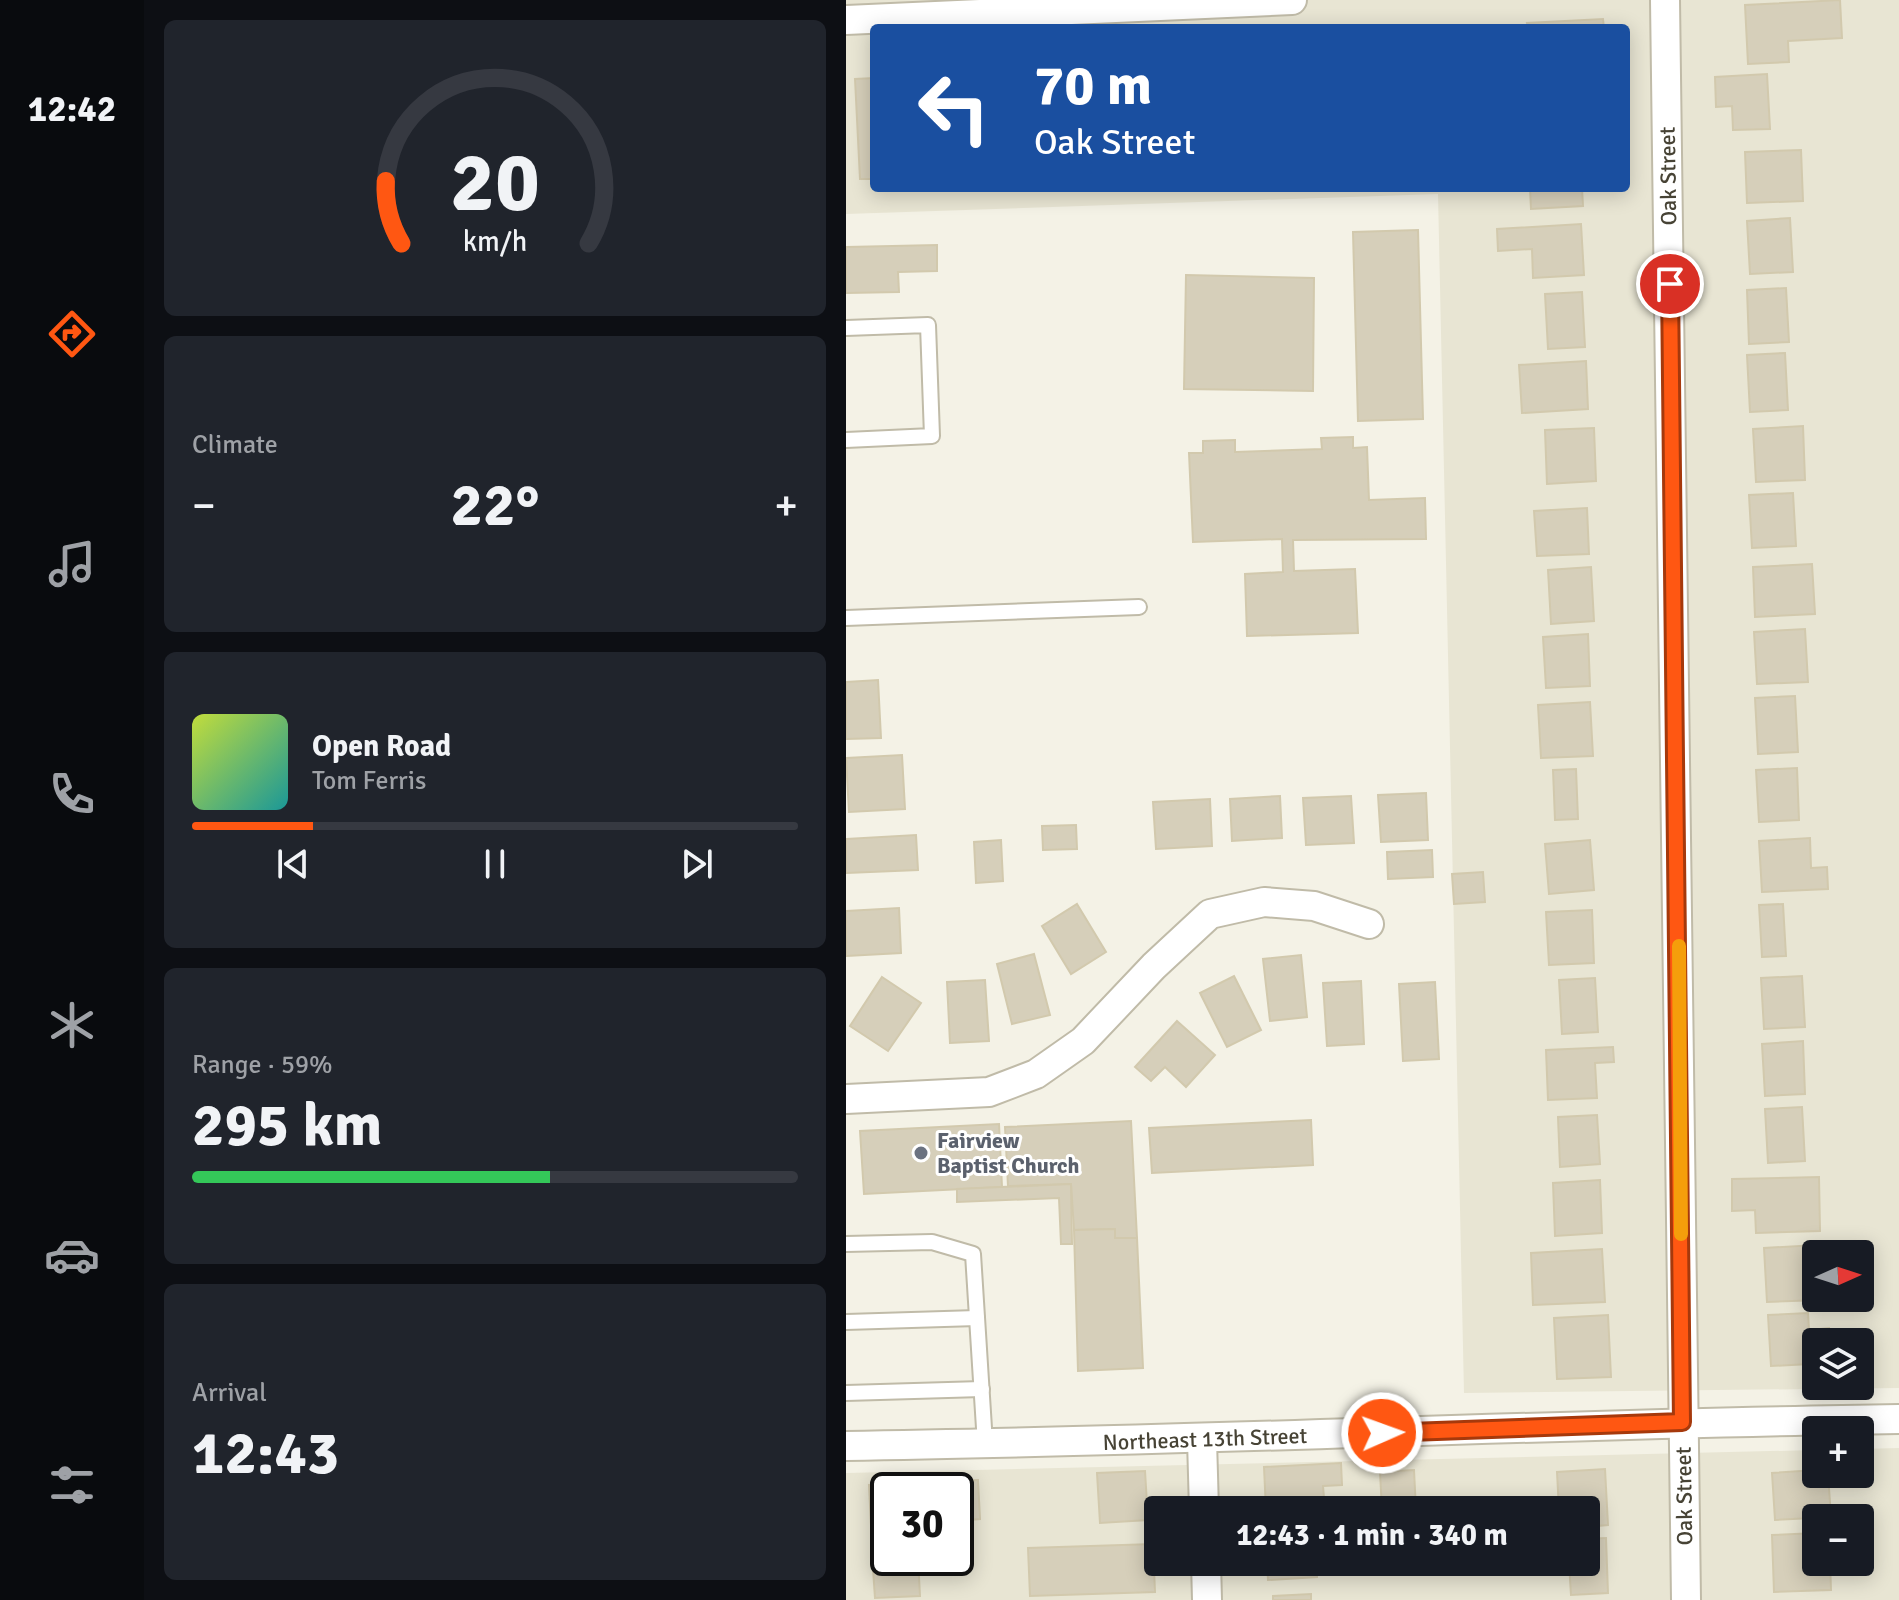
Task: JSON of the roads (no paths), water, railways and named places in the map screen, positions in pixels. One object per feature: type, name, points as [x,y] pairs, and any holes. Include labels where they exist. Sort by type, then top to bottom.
[{"type":"street","points":[[846,20],[1292,0]]},
{"type":"street","name":"Oak Street","points":[[1665,0],[1686,1600]]},
{"type":"street","points":[[846,1099],[989,1092],[1036,1074],[1083,1041],[1154,966],[1210,914],[1264,902],[1314,906],[1369,924]]},
{"type":"street","name":"Northeast 13th Street","points":[[846,1446],[1202,1440],[1682,1422],[1899,1419]]},
{"type":"street","points":[[1202,1440],[1204,1496]]},
{"type":"street","points":[[1206,1576],[1207,1600]]},
{"type":"lane","points":[[846,328],[928,325],[932,436],[846,440]]},
{"type":"lane","points":[[846,618],[1139,607]]},
{"type":"lane","points":[[846,1244],[932,1242],[973,1254],[985,1444]]},
{"type":"lane","points":[[846,1322],[977,1318]]},
{"type":"lane","points":[[846,1393],[982,1389]]},
{"type":"place","name":"Fairview Baptist Church","points":[[921,1153]]}]
